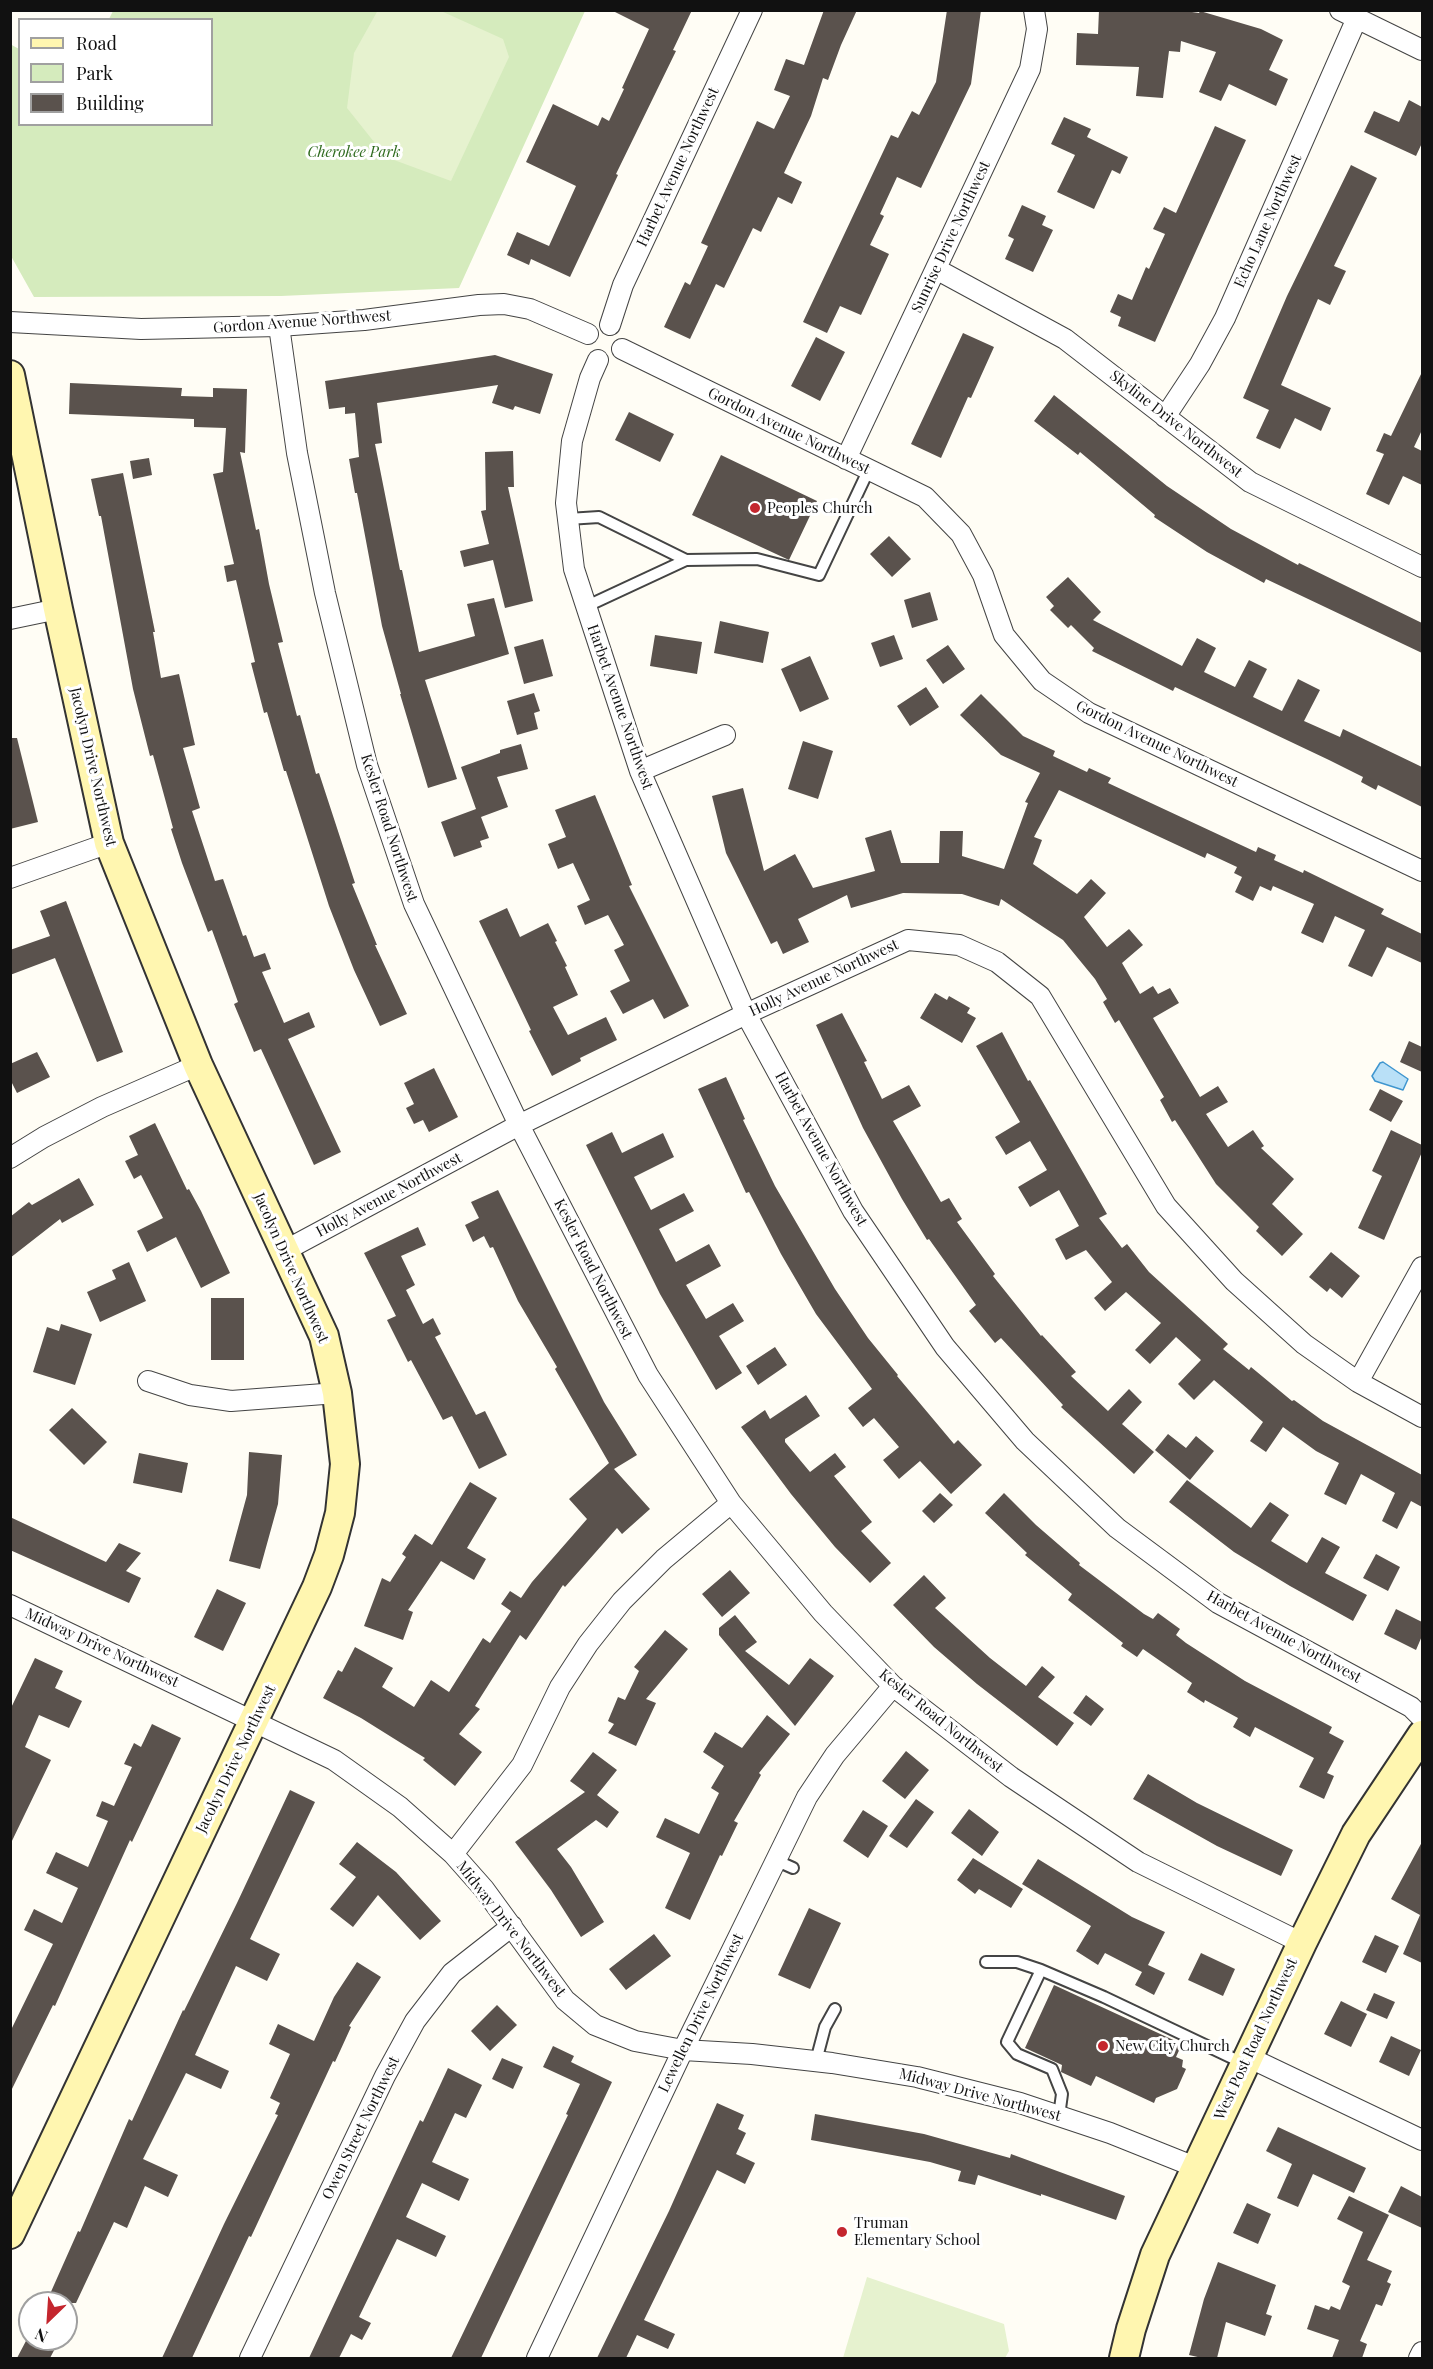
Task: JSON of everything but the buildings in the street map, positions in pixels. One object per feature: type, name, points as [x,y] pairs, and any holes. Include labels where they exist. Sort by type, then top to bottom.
[{"type":"street","name":"Harbet Avenue Northwest","points":[[610,325],[623,285],[752,10]]},
{"type":"street","name":"Sunrise Drive Northwest","points":[[846,459],[1030,69],[1037,29],[1034,10]]},
{"type":"street","points":[[1349,14],[1422,50]]},
{"type":"street","name":"Echo Lane Northwest","points":[[1165,417],[1200,364],[1225,318],[1349,14]]},
{"type":"street","name":"Skyline Drive Northwest","points":[[936,269],[1065,339],[1250,482],[1422,567]]},
{"type":"street","name":"Gordon Avenue Northwest","points":[[10,322],[141,329],[279,326],[364,320],[479,305],[504,304],[530,309],[588,334]]},
{"type":"street","points":[[610,325],[622,338],[622,349],[615,359],[598,360],[588,352],[586,340],[588,334],[597,326],[610,325]]},
{"type":"street","name":"Kesler Road Northwest","points":[[279,326],[297,453],[322,582],[367,765],[414,904],[519,1125],[648,1375],[731,1503],[823,1613],[893,1686],[1011,1777],[1138,1862],[1302,1943]]},
{"type":"street","name":"Gordon Avenue Northwest","points":[[622,349],[925,497],[961,534],[983,575],[1004,635],[1042,681],[1089,713],[1422,871]]},
{"type":"street","name":"Harbet Avenue Northwest","points":[[598,360],[590,378],[572,441],[566,504],[574,569],[585,607],[640,771],[746,1014],[853,1211],[945,1347],[1026,1441],[1117,1528],[1218,1603],[1411,1707],[1422,1718]]},
{"type":"street","name":"Jacolyn Drive Northwest","points":[[10,375],[109,843],[198,1065],[286,1250],[324,1336],[337,1393],[345,1464],[340,1513],[329,1555],[317,1587],[10,2234]]},
{"type":"street","points":[[10,619],[58,609]]},
{"type":"street","points":[[640,771],[725,735]]},
{"type":"street","points":[[10,878],[109,843]]},
{"type":"street","name":"Holly Avenue Northwest","points":[[286,1250],[519,1125],[746,1014],[908,940],[959,945],[997,962],[1040,996],[1166,1206],[1234,1281],[1304,1344],[1358,1382],[1422,1417]]},
{"type":"street","points":[[10,1158],[44,1137],[102,1107],[198,1065]]},
{"type":"street","points":[[1358,1382],[1422,1267]]},
{"type":"street","points":[[148,1382],[190,1395],[231,1401],[337,1393]]},
{"type":"street","points":[[453,1854],[522,1765],[560,1687],[588,1644],[622,1601],[664,1559],[731,1503]]},
{"type":"street","name":"Midway Drive Northwest","points":[[10,1605],[334,1760],[400,1807],[453,1854],[484,1889],[565,2000],[595,2025],[635,2042],[683,2050],[816,2061],[917,2077],[1020,2103],[1110,2133],[1195,2167]]},
{"type":"street","name":"Lewellen Drive Northwest","points":[[537,2358],[683,2050],[807,1797],[830,1763],[893,1686]]},
{"type":"street","name":"West Post Road Northwest","points":[[1125,2358],[1131,2329],[1155,2255],[1195,2167],[1356,1834],[1422,1735]]},
{"type":"street","name":"Owen Street Northwest","points":[[250,2358],[385,2076],[415,2021],[452,1973],[512,1926]]},
{"type":"street","points":[[1247,2060],[1422,2139]]},
{"type":"street","points":[[1419,2358],[1422,2352]]},
{"type":"lane","points":[[585,607],[686,560],[757,559],[819,575],[869,469]]},
{"type":"lane","points":[[568,519],[599,517],[686,560]]},
{"type":"lane","points":[[775,1860],[793,1868]]},
{"type":"lane","points":[[986,1962],[1017,1962],[1041,1970],[1247,2060]]},
{"type":"lane","points":[[1041,1970],[1007,2042],[1017,2054],[1052,2069],[1062,2094],[1059,2116]]},
{"type":"lane","points":[[816,2061],[825,2027],[835,2009]]},
{"type":"green space","points":[[378,10],[441,11],[503,39],[509,57],[451,181],[386,157],[347,108],[354,53]]},
{"type":"green space","name":"Cherokee Park","points":[[113,11],[585,11],[459,288],[281,296],[34,297],[11,256],[10,44],[18,48],[18,126],[213,126],[213,18],[110,18]]},
{"type":"green space","points":[[867,2277],[1004,2324],[1009,2351],[1005,2358],[843,2358]]},
{"type":"water","points":[[1383,1062],[1408,1079],[1403,1090],[1375,1081],[1372,1076]]},
{"type":"place","name":"Peoples Church","points":[[755,508]]},
{"type":"place","name":"New City Church","points":[[1103,2046]]},
{"type":"place","name":"Truman Elementary School","points":[[842,2232]]}]
